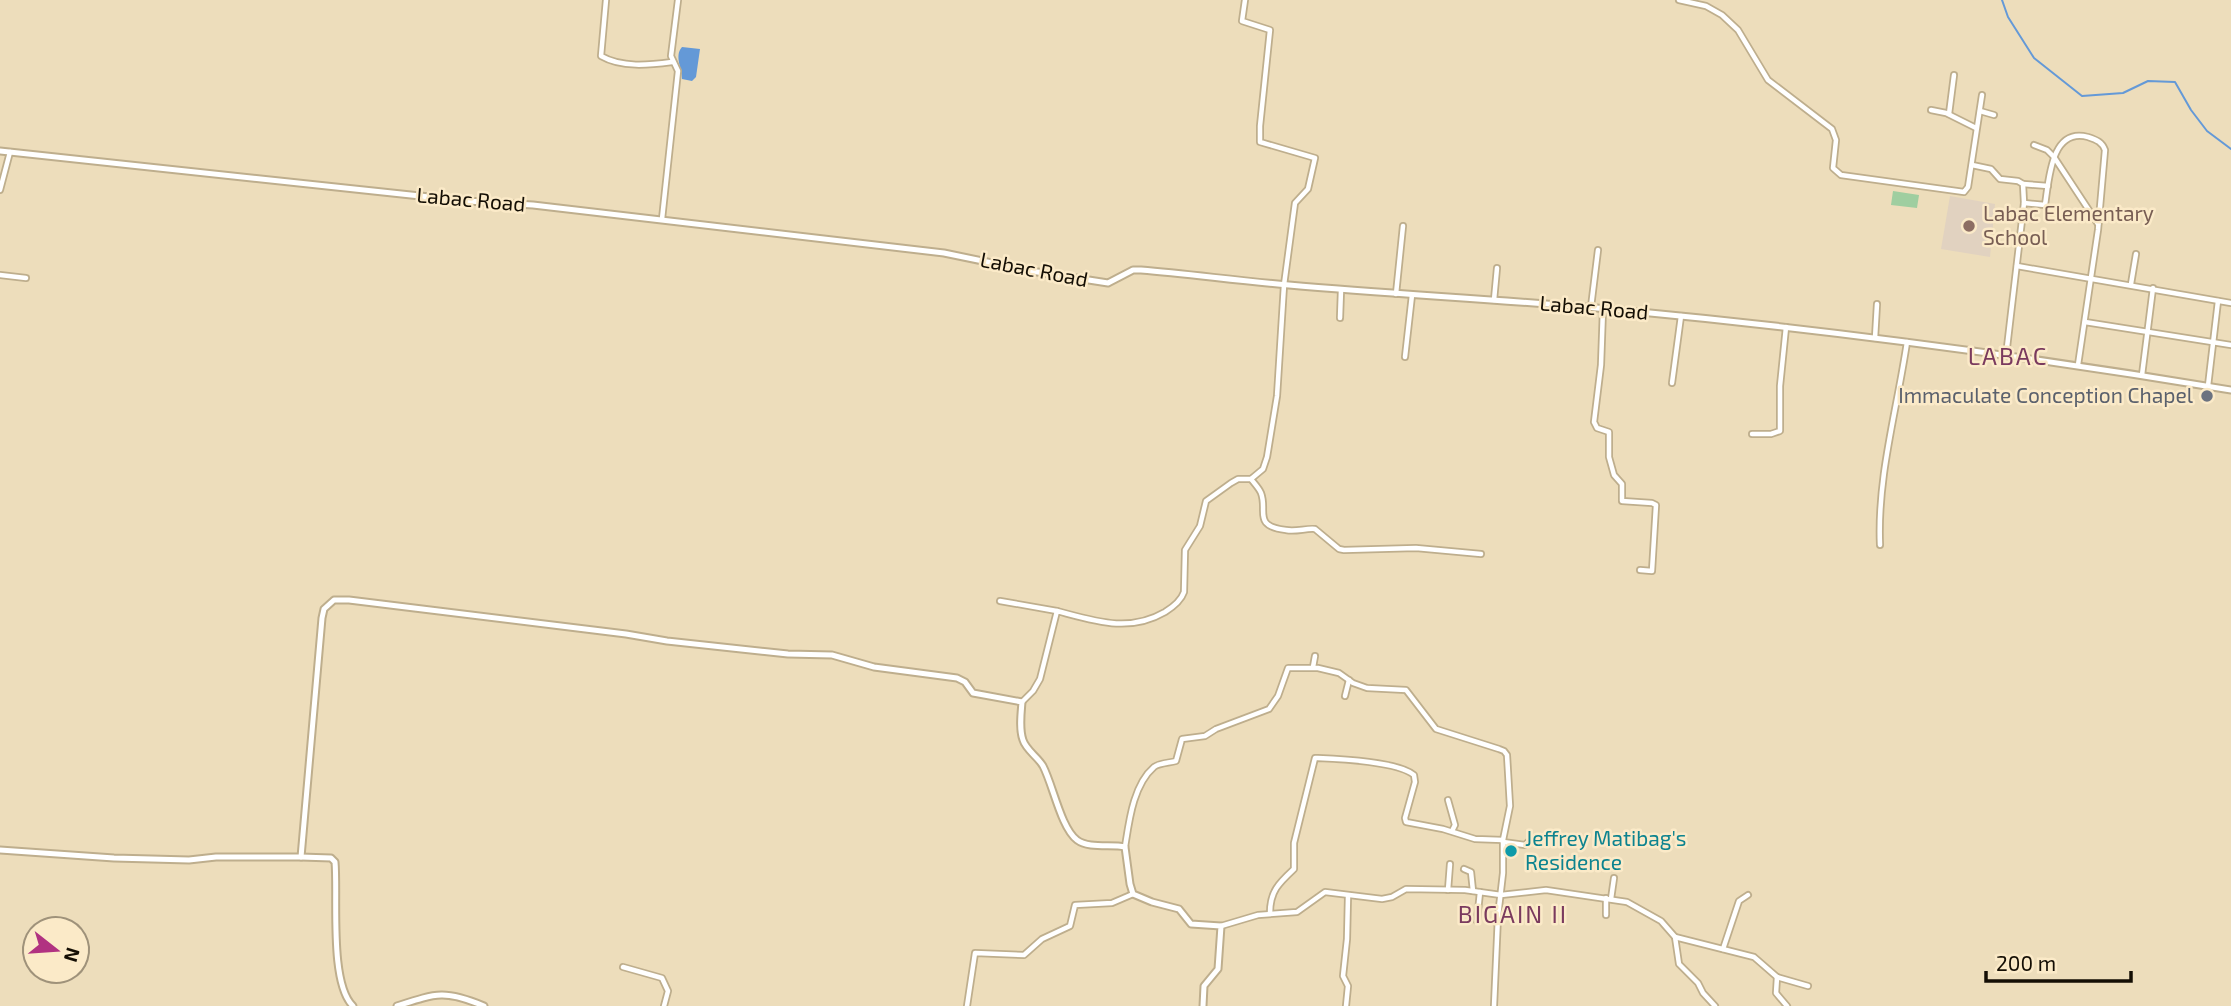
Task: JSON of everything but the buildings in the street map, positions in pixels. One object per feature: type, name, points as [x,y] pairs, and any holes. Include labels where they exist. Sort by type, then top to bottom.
[{"type":"street","points":[[606,0],[601,56],[652,66],[672,62]]},
{"type":"street","points":[[662,219],[678,71],[671,56],[678,0]]},
{"type":"street","points":[[1000,601],[1126,625],[1146,622],[1168,610],[1184,595],[1185,550],[1200,526],[1206,501],[1231,482],[1251,479],[1263,469],[1277,397],[1284,285],[1296,203],[1308,189],[1315,158],[1260,142],[1270,30],[1242,21],[1245,0]]},
{"type":"street","points":[[1679,0],[1706,6],[1722,15],[1738,30],[1768,80],[1832,129],[1836,140],[1833,162],[1836,173],[1964,191],[1968,187],[1982,95]]},
{"type":"street","points":[[1949,114],[1954,75]]},
{"type":"street","points":[[1931,110],[1949,114],[1976,128]]},
{"type":"street","points":[[1980,111],[1994,115]]},
{"type":"street","points":[[2024,204],[2045,205],[2054,157],[2063,140],[2069,136],[2085,136],[2103,145],[2105,150],[2092,278],[2078,365]]},
{"type":"street","points":[[2034,145],[2047,150],[2054,157],[2098,224]]},
{"type":"street","name":"Labac Road","points":[[0,151],[662,219],[944,253],[1108,283],[1133,270],[1141,270],[1341,290],[1591,307],[1786,327],[2078,365],[2231,390]]},
{"type":"street","points":[[0,190],[10,151]]},
{"type":"street","points":[[1972,165],[1992,169],[2000,179],[2048,186]]},
{"type":"street","points":[[2006,357],[2024,204],[2023,184]]},
{"type":"street","points":[[1396,294],[1403,226]]},
{"type":"street","points":[[1591,307],[1598,250]]},
{"type":"street","points":[[2131,284],[2136,254]]},
{"type":"street","points":[[2017,266],[2231,303]]},
{"type":"street","points":[[1494,300],[1497,268]]},
{"type":"street","points":[[0,275],[26,278]]},
{"type":"street","points":[[2143,375],[2153,288]]},
{"type":"street","points":[[1340,318],[1341,290]]},
{"type":"street","points":[[1405,357],[1412,295]]},
{"type":"street","points":[[2208,386],[2218,301]]},
{"type":"street","points":[[1875,338],[1877,304]]},
{"type":"street","points":[[1603,309],[1601,365],[1594,422],[1597,428],[1609,432],[1609,457],[1614,475],[1622,484],[1622,501],[1656,505],[1652,570],[1640,570]]},
{"type":"street","points":[[1672,383],[1681,316]]},
{"type":"street","points":[[2085,322],[2231,345]]},
{"type":"street","points":[[1752,434],[1780,432],[1780,386],[1786,327]]},
{"type":"street","points":[[1880,545],[1879,516],[1883,476],[1907,342]]},
{"type":"street","points":[[1251,479],[1261,493],[1263,517],[1268,524],[1275,528],[1295,531],[1315,529],[1339,549],[1416,548],[1481,554]]},
{"type":"street","points":[[301,857],[322,618],[324,609],[334,600],[667,641],[788,654],[832,654],[885,669],[957,678],[965,682],[973,693],[1022,702]]},
{"type":"street","points":[[1057,611],[1040,679],[1022,702],[1023,743],[1041,762],[1068,829],[1076,839],[1085,845],[1125,847]]},
{"type":"street","points":[[1314,667],[1315,656]]},
{"type":"street","points":[[1133,894],[1125,847],[1130,812],[1154,767],[1176,761],[1182,739],[1205,736],[1222,726],[1269,709],[1278,696],[1287,670],[1298,667],[1314,667],[1339,673],[1367,688],[1406,690],[1436,729],[1504,751],[1510,799],[1503,841],[1494,1006]]},
{"type":"street","points":[[1345,696],[1349,680]]},
{"type":"street","points":[[1270,914],[1273,891],[1282,878],[1293,870],[1294,843],[1315,758],[1380,764],[1409,771],[1414,775],[1415,782],[1406,822],[1452,831],[1475,839],[1525,845],[1528,842]]},
{"type":"street","points":[[1448,800],[1455,825],[1452,831]]},
{"type":"street","points":[[0,850],[190,860],[216,857],[331,858],[335,862],[337,956],[346,999],[353,1006]]},
{"type":"street","points":[[1448,890],[1450,864]]},
{"type":"street","points":[[1464,869],[1471,872],[1473,891]]},
{"type":"street","points":[[1606,915],[1614,877]]},
{"type":"street","points":[[967,1006],[975,953],[1024,955],[1042,939],[1070,926],[1075,905],[1112,903],[1133,894],[1179,909],[1191,924],[1221,926],[1270,914],[1297,912],[1325,892],[1382,899],[1406,889],[1473,891],[1501,895],[1546,890],[1630,903],[1661,921],[1675,937],[1679,964],[1715,1006]]},
{"type":"street","points":[[1478,921],[1480,892]]},
{"type":"street","points":[[1723,949],[1739,901],[1748,895]]},
{"type":"street","points":[[1346,1006],[1348,986],[1343,976],[1348,896]]},
{"type":"street","points":[[1203,1006],[1204,986],[1218,969],[1221,926]]},
{"type":"street","points":[[1675,937],[1759,960],[1777,977],[1808,986]]},
{"type":"street","points":[[623,967],[662,978],[668,991],[664,1006]]},
{"type":"street","points":[[1777,977],[1776,993],[1787,1006]]},
{"type":"street","points":[[397,1006],[439,994],[457,995],[484,1006]]},
{"type":"shaded area","name":"Labac Elementary School","points":[[1950,196],[1995,204],[1990,257],[1941,249]]},
{"type":"green space","points":[[1893,191],[1919,195],[1917,208],[1891,205]]},
{"type":"water","points":[[682,47],[700,49],[696,77],[692,81],[682,79],[678,58]]},
{"type":"waterway","points":[[2002,0],[2008,17],[2034,58],[2082,96],[2123,93],[2148,81],[2175,82],[2207,131],[2231,149]]},
{"type":"place","name":"Labac Elementary School","points":[[1969,226]]},
{"type":"place","name":"Immaculate Conception Chapel","points":[[2207,396]]},
{"type":"place","name":"Jeffrey Matibag's Residence","points":[[1511,851]]},
{"type":"district","name":"LABAC","points":[[2008,357]]},
{"type":"district","name":"BIGAIN II","points":[[1513,915]]}]
